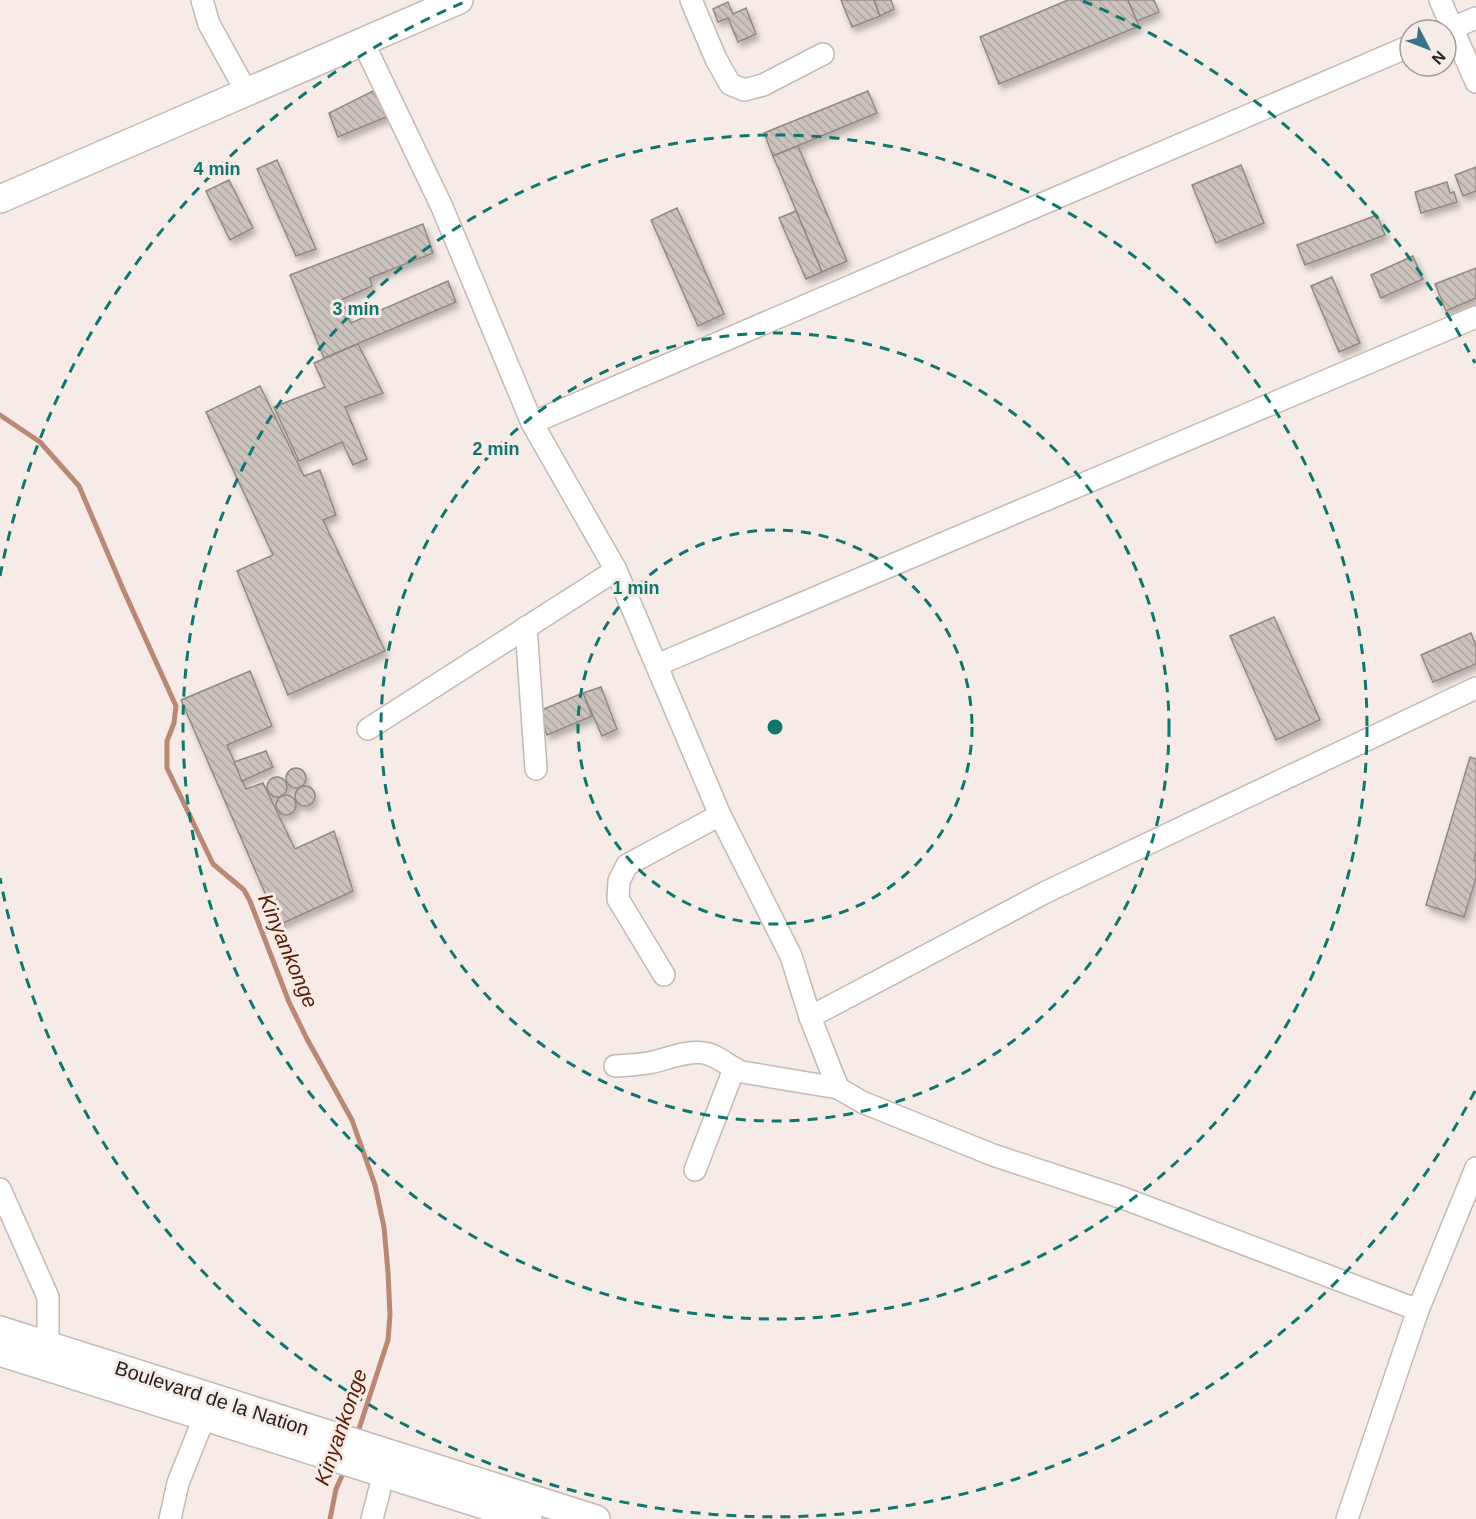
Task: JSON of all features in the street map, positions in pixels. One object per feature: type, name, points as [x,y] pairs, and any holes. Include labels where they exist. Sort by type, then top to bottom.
[{"type":"main road","points":[[0,199],[459,0]]},
{"type":"main road","name":"Boulevard de la Nation","points":[[0,1330],[45,1356],[204,1418],[334,1448]]},
{"type":"main road","name":"Boulevard de la Nation","points":[[0,1352],[45,1356],[334,1448],[528,1519]]},
{"type":"main road","name":"Boulevard de la Nation","points":[[373,1463],[596,1519]]},
{"type":"street","points":[[202,0],[209,24],[246,91]]},
{"type":"street","points":[[691,0],[716,59],[730,84],[744,90],[763,85],[823,54]]},
{"type":"street","points":[[1440,0],[1445,18]]},
{"type":"street","points":[[1458,26],[1476,18]]},
{"type":"street","points":[[363,42],[442,207],[532,423],[616,570],[720,814],[791,956],[810,1017],[838,1088]]},
{"type":"street","points":[[1458,47],[1476,82]]},
{"type":"street","points":[[532,423],[1398,51]]},
{"type":"street","points":[[657,666],[1476,317]]},
{"type":"street","points":[[368,729],[616,570]]},
{"type":"street","points":[[525,627],[536,770]]},
{"type":"street","points":[[810,1017],[1047,892],[1476,688]]},
{"type":"street","points":[[664,975],[618,898],[619,881],[627,865],[720,814]]},
{"type":"street","points":[[615,1066],[648,1063],[685,1054],[703,1053],[726,1062],[734,1069],[771,1078],[838,1088],[847,1095],[871,1106],[993,1155],[1123,1198],[1418,1310]]},
{"type":"street","points":[[695,1170],[734,1069]]},
{"type":"street","points":[[1347,1519],[1418,1310],[1476,1168]]},
{"type":"street","points":[[0,1189],[48,1297],[45,1356]]},
{"type":"street","points":[[170,1519],[178,1483],[204,1418]]},
{"type":"street","points":[[372,1519],[373,1463]]},
{"type":"building","points":[[841,0],[874,0],[880,16],[852,27]]},
{"type":"building","points":[[874,0],[891,0],[894,9],[880,16]]},
{"type":"building","points":[[1068,0],[1128,0],[1139,26],[999,84],[980,37]]},
{"type":"building","points":[[1128,0],[1154,0],[1159,12],[1137,21]]},
{"type":"building","points":[[728,2],[733,14],[746,8],[756,34],[738,42],[728,18],[718,22],[713,9]]},
{"type":"building","points":[[379,88],[391,115],[338,137],[329,113]]},
{"type":"building","points":[[868,91],[877,113],[773,156],[764,133]]},
{"type":"building","points":[[798,146],[847,261],[822,272],[773,156]]},
{"type":"building","points":[[277,160],[316,249],[296,256],[257,169]]},
{"type":"building","points":[[1241,165],[1264,223],[1216,243],[1192,185]]},
{"type":"building","points":[[1476,167],[1476,191],[1463,196],[1455,175]]},
{"type":"building","points":[[229,180],[253,228],[230,240],[206,191]]},
{"type":"building","points":[[1447,182],[1450,193],[1454,192],[1457,202],[1421,213],[1415,192]]},
{"type":"building","points":[[677,208],[724,314],[698,326],[651,220]]},
{"type":"building","points":[[796,211],[822,272],[806,279],[779,218]]},
{"type":"building","points":[[1377,215],[1385,235],[1305,265],[1297,245]]},
{"type":"building","points":[[423,224],[433,253],[370,278],[372,286],[341,300],[351,323],[448,281],[456,302],[324,358],[290,275]]},
{"type":"building","points":[[1413,256],[1423,279],[1381,298],[1371,275]]},
{"type":"building","points":[[1476,268],[1476,298],[1446,311],[1435,284]]},
{"type":"building","points":[[1332,277],[1360,343],[1339,352],[1311,286]]},
{"type":"building","points":[[358,344],[383,393],[345,407],[367,459],[353,465],[342,442],[299,461],[274,407],[325,387],[314,363]]},
{"type":"building","points":[[260,386],[304,476],[320,470],[336,515],[323,520],[385,651],[288,695],[237,571],[273,555],[206,412]]},
{"type":"building","points":[[1274,617],[1320,720],[1276,740],[1230,636]]},
{"type":"building","points":[[1471,633],[1476,646],[1476,664],[1433,682],[1421,655]]},
{"type":"building","points":[[250,671],[272,726],[227,745],[246,789],[263,783],[295,849],[334,831],[353,891],[279,925],[181,700]]},
{"type":"building","points":[[601,687],[617,729],[602,736],[583,693]]},
{"type":"building","points":[[583,693],[592,716],[547,735],[539,711]]},
{"type":"building","points":[[266,751],[273,767],[242,781],[234,762]]},
{"type":"building","points":[[1470,757],[1476,759],[1476,852],[1474,860],[1476,861],[1476,878],[1464,917],[1426,905]]},
{"type":"building","points":[[296,768],[303,771],[306,778],[303,785],[296,788],[289,785],[286,778],[289,771]]},
{"type":"building","points":[[277,777],[284,780],[287,787],[284,794],[277,797],[270,794],[267,787],[270,780]]},
{"type":"building","points":[[305,786],[312,789],[315,796],[312,803],[305,806],[298,803],[295,796],[298,789]]},
{"type":"building","points":[[286,795],[293,798],[296,805],[293,812],[286,815],[279,812],[276,805],[279,798]]},
{"type":"waterway","name":"Kinyankonge","points":[[0,415],[40,442],[79,486],[176,706],[174,723],[167,741],[167,768],[213,864],[244,890],[250,901],[289,1002],[352,1120],[375,1185],[384,1227],[390,1315],[388,1340],[357,1435]]},
{"type":"waterway","name":"Kinyankonge","points":[[330,1519],[336,1489],[345,1469]]}]
